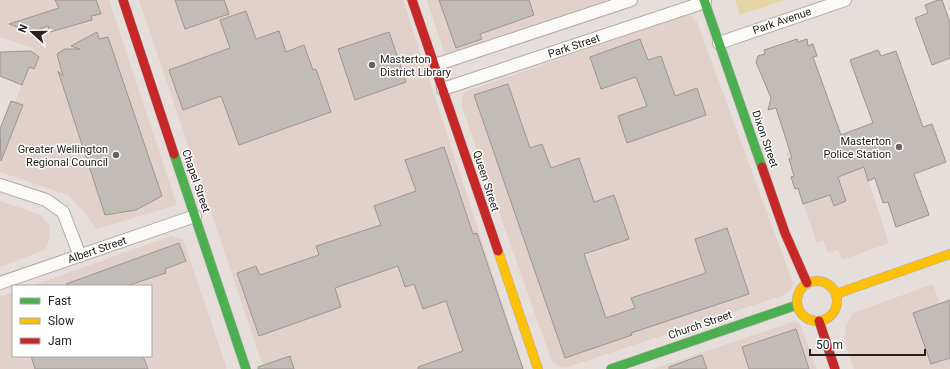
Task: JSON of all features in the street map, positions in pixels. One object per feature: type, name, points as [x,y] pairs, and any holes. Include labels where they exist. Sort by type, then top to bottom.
[{"type":"main road","name":"Chapel Street","points":[[123,0],[246,369]]},
{"type":"main road","name":"Queen Street","points":[[412,0],[538,369]]},
{"type":"main road","name":"Dixon Street","points":[[705,1],[785,233],[807,283]]},
{"type":"main road","points":[[836,294],[950,254]]},
{"type":"main road","points":[[815,281],[824,282],[836,294],[837,302],[835,310],[826,319],[812,321],[804,317],[799,312],[797,296],[801,288],[807,283],[815,281]]},
{"type":"main road","name":"Church Street","points":[[611,369],[797,305]]},
{"type":"main road","points":[[819,321],[835,369]]},
{"type":"street","points":[[435,65],[631,0]]},
{"type":"street","name":"Park Avenue","points":[[719,43],[846,0]]},
{"type":"street","name":"Park Street","points":[[443,89],[705,1]]},
{"type":"street","points":[[0,184],[46,200],[63,212],[80,256]]},
{"type":"street","name":"Albert Street","points":[[0,283],[195,216]]},
{"type":"shaded area","points":[[0,0],[109,0],[177,205],[96,229],[87,215],[68,195],[0,172],[0,142],[35,49],[0,37]]},
{"type":"shaded area","points":[[139,0],[403,0],[524,369],[264,369]]},
{"type":"shaded area","points":[[427,0],[609,0],[450,55],[444,52]]},
{"type":"shaded area","points":[[735,0],[785,0],[740,15]]},
{"type":"shaded area","points":[[685,15],[692,16],[697,22],[793,283],[790,291],[784,295],[565,368],[561,367],[552,362],[462,107],[464,92]]},
{"type":"shaded area","points":[[852,131],[889,243],[842,260],[838,250],[828,253],[823,240],[817,243],[798,188],[795,189],[791,177],[794,175],[786,153]]},
{"type":"shaded area","points":[[0,201],[41,215],[50,227],[49,241],[44,250],[0,267]]},
{"type":"shaded area","points":[[171,236],[183,239],[227,369],[0,369],[0,297],[12,292],[12,357],[152,357],[152,285],[34,285]]},
{"type":"shaded area","points":[[933,284],[950,335],[950,369],[854,369],[844,341],[846,325],[853,313]]},
{"type":"shaded area","points":[[795,321],[800,324],[817,369],[653,369]]},
{"type":"building","points":[[55,0],[96,0],[101,14],[91,16],[92,20],[50,32],[48,26],[31,32],[9,24],[59,8]]},
{"type":"building","points":[[175,0],[224,0],[229,14],[185,29]]},
{"type":"building","points":[[439,0],[529,0],[534,15],[480,34],[482,39],[456,48]]},
{"type":"building","points":[[942,0],[950,23],[950,58],[932,65],[915,18],[928,13],[925,5]]},
{"type":"building","points":[[246,11],[256,39],[279,31],[286,52],[304,45],[313,70],[316,69],[331,112],[239,145],[221,96],[183,110],[169,70],[230,48],[220,20]]},
{"type":"building","name":"Greater Wellington Regional Council","points":[[97,32],[99,39],[108,37],[162,196],[136,210],[105,215],[58,71],[63,76],[57,54],[65,49],[80,49],[71,46]]},
{"type":"building","name":"Masterton District Library","points":[[389,32],[406,82],[355,100],[338,49]]},
{"type":"building","points":[[640,39],[648,60],[661,56],[675,96],[697,88],[706,115],[627,143],[618,116],[647,106],[636,77],[601,89],[590,57]]},
{"type":"building","points":[[797,39],[798,42],[807,39],[808,46],[813,44],[817,56],[813,57],[841,135],[873,123],[850,60],[878,50],[881,56],[896,51],[923,127],[932,124],[946,162],[914,174],[929,215],[896,227],[888,202],[883,203],[875,178],[868,181],[864,167],[838,177],[846,201],[834,206],[830,195],[803,204],[798,188],[795,189],[791,177],[794,176],[789,159],[792,158],[776,108],[768,110],[771,98],[756,62],[758,56],[765,54],[764,50]]},
{"type":"building","points":[[31,51],[39,57],[34,69],[29,67],[22,85],[0,76],[0,52]]},
{"type":"building","points":[[508,84],[530,148],[542,144],[551,168],[579,158],[594,202],[614,195],[629,239],[584,254],[606,318],[635,308],[631,298],[706,273],[695,239],[727,228],[749,294],[631,333],[632,335],[565,358],[474,95]]},
{"type":"building","points":[[11,101],[23,105],[1,161],[0,129]]},
{"type":"building","points":[[444,147],[473,234],[477,233],[523,369],[418,369],[418,367],[463,351],[446,301],[423,309],[414,284],[405,287],[398,266],[335,288],[341,307],[259,336],[237,273],[256,266],[260,275],[319,255],[316,246],[381,225],[374,206],[416,191],[405,160]]},
{"type":"building","points":[[179,243],[186,261],[165,269],[166,273],[129,285],[66,284]]},
{"type":"building","points":[[950,300],[950,358],[931,364],[913,313]]},
{"type":"building","points":[[796,329],[809,369],[749,369],[742,347]]},
{"type":"building","points":[[702,355],[707,369],[669,369],[669,367]]},
{"type":"building","points":[[290,356],[294,369],[258,369],[258,367]]},
{"type":"building","points":[[31,357],[143,357],[148,369],[35,369]]},
{"type":"traffic: fast","points":[[704,0],[762,167]]},
{"type":"traffic: fast","points":[[174,154],[246,369]]},
{"type":"traffic: fast","points":[[611,369],[797,305]]},
{"type":"traffic: slow","points":[[498,251],[538,369]]},
{"type":"traffic: slow","points":[[836,294],[950,254]]},
{"type":"traffic: slow","points":[[813,281],[821,281],[828,284],[834,290],[837,301],[834,312],[828,318],[821,321],[813,321],[806,318],[800,312],[797,305],[797,297],[800,290],[806,284],[813,281]]},
{"type":"traffic: jam","points":[[123,0],[174,154]]},
{"type":"traffic: jam","points":[[412,0],[498,251]]},
{"type":"traffic: jam","points":[[762,167],[785,233],[807,283]]},
{"type":"traffic: jam","points":[[819,321],[835,369]]},
{"type":"place","name":"Masterton District Library","points":[[372,65]]},
{"type":"place","name":"Masterton Police Station","points":[[899,147]]},
{"type":"place","name":"Greater Wellington Regional Council","points":[[116,155]]}]
